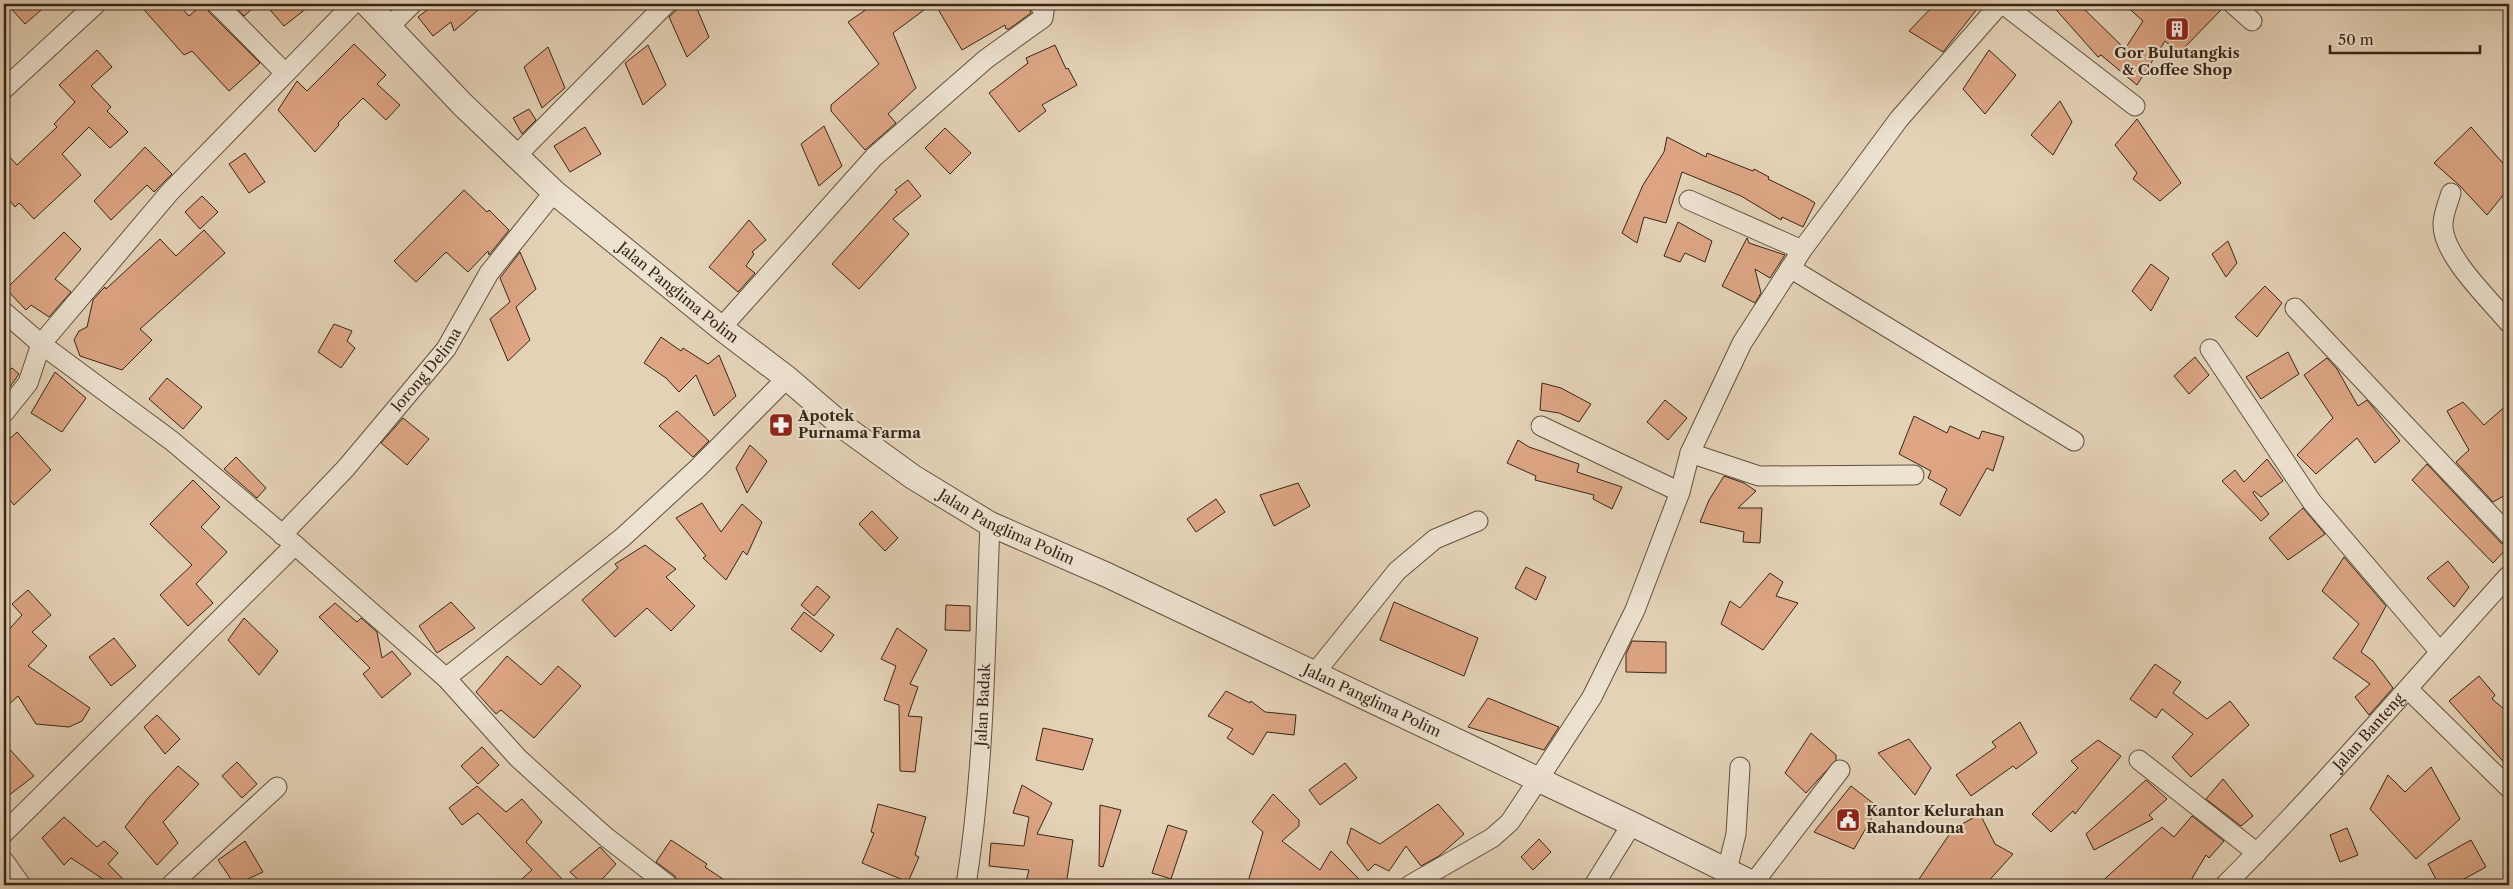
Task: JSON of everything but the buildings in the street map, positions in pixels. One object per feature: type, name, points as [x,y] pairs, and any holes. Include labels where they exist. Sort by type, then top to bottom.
[{"type":"street","points":[[4,89],[96,4]]},
{"type":"street","points":[[217,4],[285,73]]},
{"type":"street","points":[[4,413],[28,383],[41,344],[169,193],[353,4]]},
{"type":"street","name":"Jalan Panglima Polim","points":[[367,4],[390,26],[462,104],[554,192],[721,328],[787,378],[844,428],[897,466],[990,524],[1107,575],[1632,824],[1754,885]]},
{"type":"street","points":[[390,26],[412,4]]},
{"type":"street","points":[[516,156],[666,4]]},
{"type":"street","points":[[721,328],[874,157],[986,59],[1043,18],[1044,12],[1039,4]]},
{"type":"street","points":[[1410,885],[1492,838],[1510,822],[1592,697],[1635,610],[1680,492],[1690,453],[1742,343],[1802,250],[1899,119],[2000,4]]},
{"type":"street","points":[[2003,4],[2135,106]]},
{"type":"street","points":[[2233,4],[2252,21]]},
{"type":"street","name":"lorong Delima","points":[[4,833],[289,540],[346,468],[446,349],[489,273],[554,192]]},
{"type":"street","points":[[2451,194],[2443,223],[2445,238],[2451,251],[2473,281],[2509,323]]},
{"type":"street","points":[[1689,200],[1802,250]]},
{"type":"street","points":[[1790,268],[2074,441]]},
{"type":"street","points":[[2295,308],[2509,535]]},
{"type":"street","points":[[4,312],[41,344],[172,441],[289,540],[446,678],[518,758],[606,837],[668,885]]},
{"type":"street","points":[[2210,349],[2312,502],[2440,652]]},
{"type":"street","points":[[446,678],[623,537],[698,468],[787,378]]},
{"type":"street","points":[[1542,426],[1680,492]]},
{"type":"street","points":[[1690,453],[1759,476],[1914,475]]},
{"type":"street","points":[[1314,674],[1397,571],[1435,539],[1478,520]]},
{"type":"street","name":"Jalan Badak","points":[[966,885],[972,842],[982,708],[990,524]]},
{"type":"street","name":"Jalan Banteng","points":[[2225,885],[2409,690],[2440,652],[2509,576]]},
{"type":"street","points":[[2409,690],[2509,788]]},
{"type":"street","points":[[2139,760],[2257,853]]},
{"type":"street","points":[[1727,870],[1736,834],[1740,768]]},
{"type":"street","points":[[1754,885],[1840,770]]},
{"type":"street","points":[[171,885],[277,788]]},
{"type":"street","points":[[1594,885],[1632,824]]},
{"type":"street","points":[[4,862],[21,885]]},
{"type":"place","name":"Gor Bulutangkis & Coffee Shop","points":[[2177,29]]},
{"type":"place","name":"Apotek Purnama Farma","points":[[781,425]]},
{"type":"place","name":"Kantor Kelurahan Rahandouna","points":[[1848,820]]}]
